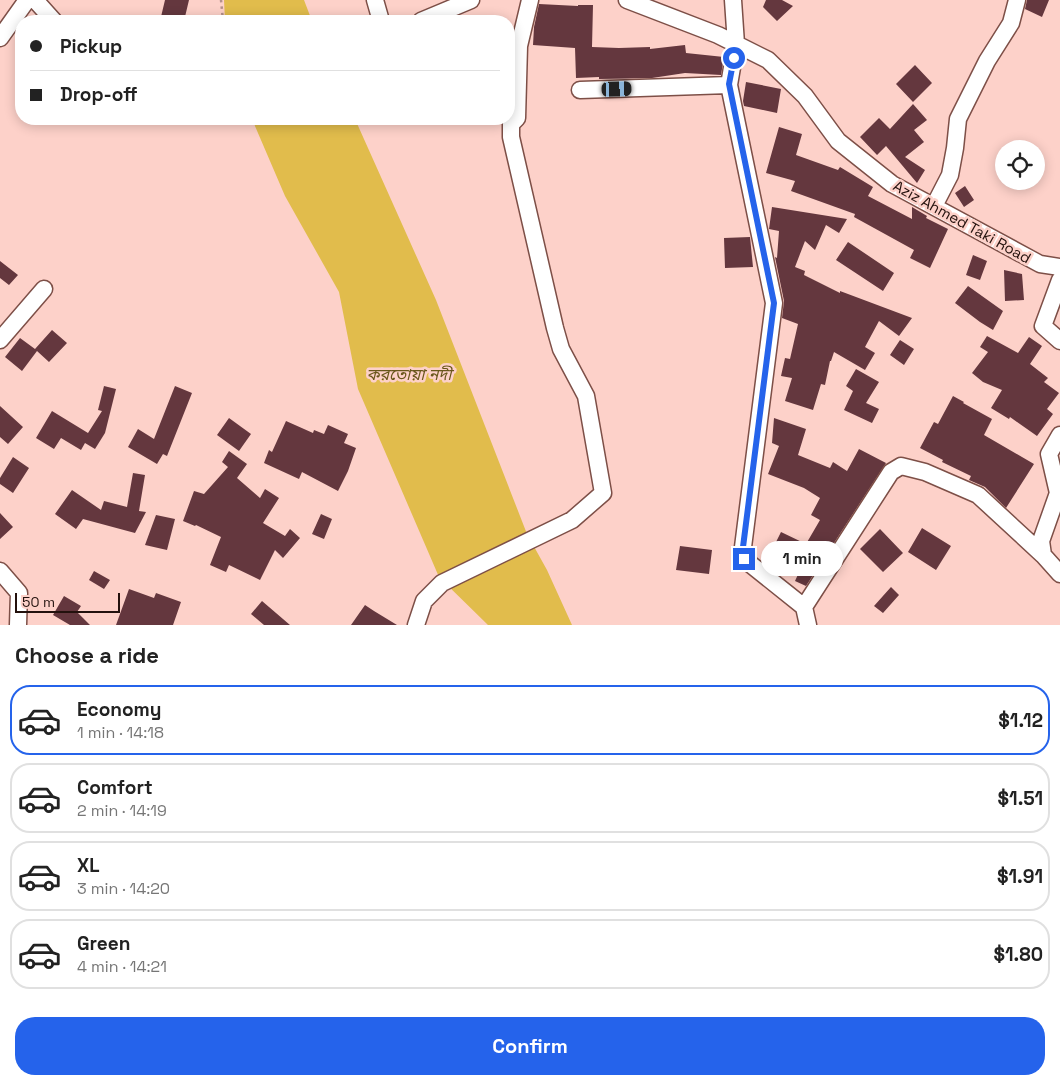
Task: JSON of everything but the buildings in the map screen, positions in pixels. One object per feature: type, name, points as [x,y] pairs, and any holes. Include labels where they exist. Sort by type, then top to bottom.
[{"type":"street","points":[[16,15],[27,0]]},
{"type":"street","points":[[35,0],[49,15]]},
{"type":"street","points":[[375,0],[379,15]]},
{"type":"street","points":[[436,15],[472,0]]},
{"type":"street","points":[[515,120],[517,118],[519,46],[530,0]]},
{"type":"street","name":"Aziz Ahmed Taki Road","points":[[627,0],[718,35],[768,60],[805,96],[838,141],[892,184],[1040,264],[1060,266]]},
{"type":"street","points":[[733,0],[736,44],[729,84],[774,303],[742,555],[744,559],[804,607],[808,625]]},
{"type":"street","points":[[934,206],[950,175],[958,119],[987,61],[1010,23],[1017,0]]},
{"type":"street","points":[[0,38],[15,17]]},
{"type":"street","points":[[580,90],[729,84]]},
{"type":"street","points":[[416,625],[424,601],[442,583],[572,520],[603,493],[586,396],[561,349],[555,328],[511,137],[511,125]]},
{"type":"street","points":[[1060,280],[1043,326],[1060,341]]},
{"type":"street","points":[[0,340],[44,289]]},
{"type":"street","points":[[1043,555],[1041,541],[1058,493],[1050,454],[1060,435]]},
{"type":"street","points":[[804,607],[890,472],[901,466],[925,472],[978,495],[1043,555],[1060,574]]},
{"type":"street","points":[[0,571],[20,593],[18,625]]},
{"type":"path","points":[[221,0],[222,15]]},
{"type":"water","points":[[224,0],[304,0],[310,15],[225,15]]},
{"type":"water","name":"করতোয়া নদী","points":[[255,125],[358,125],[436,300],[527,534],[547,570],[572,625],[488,625],[439,577],[358,389],[339,292],[285,196]]},
{"type":"route","points":[[734,58],[729,84],[774,303],[742,555],[744,559]]}]
